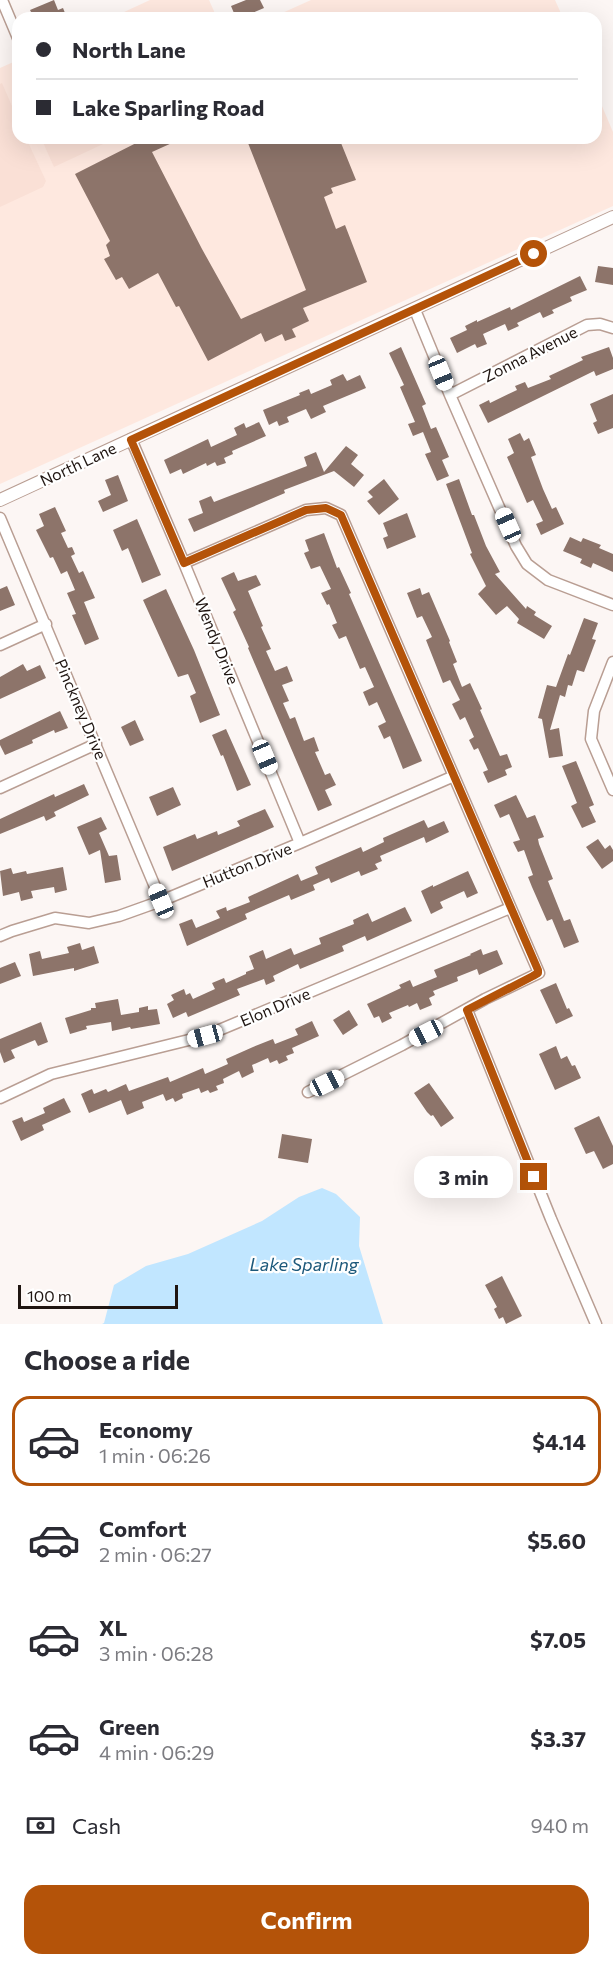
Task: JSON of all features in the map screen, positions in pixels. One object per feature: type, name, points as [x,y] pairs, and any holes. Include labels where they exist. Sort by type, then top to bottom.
[{"type":"street","points":[[2,0],[12,24]]},
{"type":"street","name":"North Lane","points":[[0,500],[613,217]]},
{"type":"street","points":[[415,309],[516,546],[527,564],[548,580],[613,605]]},
{"type":"street","name":"Zonna Avenue","points":[[450,394],[586,325],[600,324],[613,328]]},
{"type":"street","name":"Wendy Drive","points":[[131,440],[300,843]]},
{"type":"street","points":[[184,563],[306,510],[326,508],[341,515],[538,970],[538,973],[533,976],[308,1092]]},
{"type":"street","name":"Pinckney Drive","points":[[0,518],[161,901]]},
{"type":"street","points":[[0,645],[46,624]]},
{"type":"street","points":[[613,662],[594,711],[591,739],[613,790]]},
{"type":"street","points":[[0,788],[96,744]]},
{"type":"street","name":"Hutton Drive","points":[[0,936],[55,918],[89,923],[119,916],[300,843],[454,776]]},
{"type":"street","name":"Elon Drive","points":[[0,1098],[51,1074],[205,1036],[510,908]]},
{"type":"street","points":[[467,1010],[550,1219],[596,1324]]},
{"type":"shaded area","points":[[150,0],[209,0],[214,12],[124,12]]},
{"type":"shaded area","points":[[311,0],[555,0],[560,12],[284,12]]},
{"type":"shaded area","points":[[12,63],[12,144],[602,144],[602,106],[613,132],[613,206],[0,484],[0,68]]},
{"type":"shaded area","points":[[2,83],[12,106],[12,144],[29,144],[46,181],[43,187],[0,207],[0,84]]},
{"type":"shaded area","points":[[44,144],[103,144],[54,167]]},
{"type":"water","name":"Lake Sparling","points":[[322,1188],[336,1194],[360,1217],[359,1246],[383,1324],[102,1324],[114,1285],[146,1266],[188,1254],[262,1221],[299,1197]]},
{"type":"building","points":[[54,0],[58,10],[63,8],[65,12],[31,12],[30,10]]},
{"type":"building","points":[[246,0],[260,0],[264,8],[255,12],[234,12],[231,6]]},
{"type":"building","points":[[134,144],[170,144],[152,152],[241,319],[306,290],[248,144],[341,144],[356,180],[331,188],[333,193],[324,197],[336,229],[345,225],[367,282],[303,308],[309,321],[292,329],[296,337],[285,341],[282,334],[265,342],[261,333],[208,361],[179,306],[176,307],[158,273],[129,289],[122,277],[116,280],[104,259],[110,256],[106,245],[110,241],[75,174]]},
{"type":"building","points":[[598,266],[613,268],[613,285],[595,282]]},
{"type":"building","points":[[580,276],[587,290],[570,297],[572,301],[552,310],[554,313],[543,318],[540,312],[517,323],[519,326],[508,331],[505,324],[483,334],[487,344],[477,348],[475,344],[457,353],[450,338],[467,330],[465,326],[510,307],[511,310]]},
{"type":"building","points":[[401,347],[426,404],[422,406],[431,429],[436,427],[449,457],[442,460],[449,476],[437,481],[425,454],[431,452],[423,432],[413,436],[408,424],[415,422],[400,387],[404,385],[389,353]]},
{"type":"building","points":[[609,347],[613,358],[613,369],[596,376],[594,371],[488,423],[479,405],[489,400],[490,403],[517,390],[515,386],[525,382],[528,388],[551,379],[549,376],[583,360],[581,357]]},
{"type":"building","points":[[343,374],[347,381],[360,375],[366,388],[323,406],[326,412],[311,419],[306,409],[287,417],[289,422],[279,426],[277,421],[269,425],[263,410],[309,389],[311,394],[332,385],[330,380]]},
{"type":"building","points":[[613,394],[613,428],[598,434],[593,423],[597,421],[590,404]]},
{"type":"building","points":[[259,422],[266,436],[232,451],[233,454],[224,458],[226,463],[217,466],[215,462],[207,466],[206,463],[183,474],[181,469],[170,474],[164,460],[208,439],[211,447],[237,435],[234,428],[244,423],[246,428]]},
{"type":"building","points":[[520,433],[524,441],[529,438],[536,455],[531,457],[543,489],[552,509],[556,507],[564,524],[541,535],[536,524],[543,521],[533,500],[527,503],[507,457],[514,453],[508,439]]},
{"type":"building","points":[[346,446],[358,455],[351,464],[364,475],[354,487],[334,471],[284,490],[285,493],[194,532],[188,519],[203,513],[199,501],[211,496],[214,502],[307,466],[304,457],[316,452],[324,472]]},
{"type":"building","points":[[118,475],[128,501],[103,512],[98,501],[111,495],[105,480]]},
{"type":"building","points":[[384,479],[399,499],[379,515],[367,501],[373,497],[368,492]]},
{"type":"building","points":[[459,479],[472,515],[500,572],[495,574],[526,609],[527,606],[536,612],[534,615],[552,626],[544,639],[517,623],[519,619],[507,606],[496,615],[478,594],[486,586],[470,554],[472,553],[446,484]]},
{"type":"building","points":[[55,507],[66,531],[61,533],[68,548],[72,547],[75,554],[71,556],[79,573],[83,571],[95,598],[84,602],[99,639],[85,645],[72,615],[76,614],[67,593],[75,590],[67,571],[61,574],[36,530],[44,526],[39,514]]},
{"type":"building","points":[[407,513],[416,537],[387,549],[383,538],[388,536],[383,523]]},
{"type":"building","points":[[137,519],[161,575],[142,583],[128,548],[122,551],[113,530]]},
{"type":"building","points":[[324,533],[337,568],[339,567],[351,593],[349,594],[422,761],[403,769],[390,736],[384,739],[378,726],[386,722],[377,702],[369,706],[363,692],[374,687],[365,667],[360,669],[346,636],[339,639],[332,625],[337,623],[329,604],[327,605],[321,593],[331,589],[320,566],[311,569],[304,553],[309,551],[305,540]]},
{"type":"building","points":[[570,537],[581,542],[583,538],[601,545],[599,548],[613,554],[613,572],[593,563],[591,568],[580,563],[582,559],[563,551]]},
{"type":"building","points":[[234,572],[238,581],[256,575],[261,585],[248,591],[271,649],[266,651],[275,671],[287,666],[293,681],[282,685],[289,701],[283,703],[290,719],[295,717],[304,741],[314,737],[319,751],[315,752],[325,775],[330,773],[336,785],[325,790],[332,805],[318,811],[233,612],[236,610],[221,578]]},
{"type":"building","points":[[7,586],[15,605],[0,611],[0,589]]},
{"type":"building","points":[[420,588],[422,595],[429,592],[450,641],[457,662],[453,664],[462,687],[470,683],[500,756],[507,754],[512,767],[505,770],[507,775],[488,783],[483,772],[488,770],[478,748],[474,750],[469,740],[474,737],[465,717],[460,720],[452,704],[460,700],[450,680],[443,683],[426,640],[432,637],[422,616],[417,618],[407,593]]},
{"type":"building","points":[[166,589],[220,715],[200,723],[190,696],[196,693],[188,674],[178,677],[143,600]]},
{"type":"building","points":[[584,618],[598,623],[592,639],[596,640],[584,672],[577,670],[572,686],[568,685],[565,697],[560,695],[550,730],[559,728],[563,756],[549,758],[542,719],[538,718],[547,685],[556,687]]},
{"type":"building","points":[[23,664],[27,671],[40,665],[46,678],[0,699],[0,677]]},
{"type":"building","points":[[60,711],[68,728],[55,733],[54,730],[32,740],[33,743],[5,755],[0,740]]},
{"type":"building","points":[[135,720],[144,740],[130,746],[121,727]]},
{"type":"building","points":[[226,729],[251,785],[237,791],[223,755],[221,756],[212,735]]},
{"type":"building","points":[[576,761],[594,805],[589,807],[596,822],[582,828],[571,806],[577,803],[562,766]]},
{"type":"building","points":[[84,784],[89,795],[54,812],[56,816],[46,821],[44,816],[0,834],[0,819],[54,794],[55,797]]},
{"type":"building","points":[[173,787],[181,805],[157,816],[149,797]]},
{"type":"building","points":[[516,795],[527,818],[535,815],[544,837],[538,839],[539,844],[553,879],[548,881],[564,921],[570,919],[579,942],[564,948],[552,919],[547,921],[532,887],[528,877],[533,875],[524,850],[518,852],[513,842],[520,840],[509,814],[500,818],[494,805]]},
{"type":"building","points":[[265,809],[274,827],[172,871],[163,847],[195,834],[197,839],[217,831],[218,835],[240,826],[237,821]]},
{"type":"building","points":[[101,817],[107,829],[99,833],[109,856],[117,855],[121,880],[105,883],[100,850],[89,855],[77,827]]},
{"type":"building","points":[[424,820],[428,828],[444,821],[449,832],[426,843],[424,837],[380,856],[382,861],[375,864],[378,869],[361,876],[359,871],[331,883],[329,878],[313,885],[315,890],[291,900],[289,895],[245,914],[247,919],[187,946],[179,924],[192,919],[196,928],[220,918],[216,911],[226,907],[227,911],[250,902],[248,897],[298,874],[301,881],[318,874],[315,867],[361,847],[363,852],[384,842],[383,838]]},
{"type":"building","points":[[598,839],[605,849],[610,845],[613,850],[613,861],[602,869],[586,847]]},
{"type":"building","points":[[63,867],[67,890],[55,893],[54,887],[31,891],[33,898],[21,901],[19,892],[3,896],[0,871],[11,868],[13,874],[26,871],[27,874]]},
{"type":"building","points":[[468,871],[478,893],[467,898],[464,891],[440,902],[443,908],[431,914],[421,891]]},
{"type":"building","points":[[405,907],[412,921],[367,941],[365,936],[342,946],[344,951],[300,969],[298,964],[273,976],[275,981],[266,985],[264,979],[237,989],[240,995],[188,1017],[186,1012],[173,1018],[167,1004],[174,1000],[171,995],[184,989],[186,995],[190,993],[193,999],[215,989],[212,983],[224,978],[226,983],[246,974],[254,969],[249,956],[263,950],[266,959],[291,948],[294,955],[321,944],[319,938],[354,924],[353,920],[368,913],[372,922]]},
{"type":"building","points":[[80,943],[82,950],[94,946],[99,963],[74,971],[74,968],[33,976],[29,954],[40,951],[42,959],[69,953],[67,947]]},
{"type":"building","points":[[481,949],[483,955],[497,950],[503,964],[479,975],[477,969],[457,977],[458,981],[433,991],[435,995],[429,998],[432,1005],[420,1010],[417,1003],[409,1007],[408,1005],[389,1013],[392,1018],[382,1023],[379,1016],[374,1018],[367,1004],[401,988],[399,985],[410,980],[413,987],[437,977],[434,970]]},
{"type":"building","points":[[15,962],[21,976],[0,984],[0,968]]},
{"type":"building","points":[[556,983],[567,1009],[569,1008],[573,1016],[556,1024],[540,990]]},
{"type":"building","points":[[118,999],[121,1015],[139,1012],[139,1008],[148,1006],[148,1010],[157,1009],[160,1024],[112,1031],[111,1022],[86,1026],[87,1029],[70,1034],[65,1018],[96,1008],[95,1003]]},
{"type":"building","points":[[349,1010],[358,1025],[343,1035],[333,1020]]},
{"type":"building","points":[[312,1021],[319,1036],[292,1048],[294,1053],[286,1056],[288,1060],[279,1064],[277,1060],[270,1063],[268,1058],[252,1065],[254,1072],[242,1078],[239,1071],[223,1079],[224,1083],[216,1086],[218,1090],[210,1093],[208,1090],[201,1093],[199,1088],[182,1094],[183,1098],[175,1102],[173,1098],[166,1101],[163,1094],[142,1102],[144,1108],[127,1115],[121,1100],[89,1113],[81,1094],[92,1089],[94,1094],[106,1089],[108,1092],[126,1084],[129,1091],[168,1077],[170,1082],[203,1068],[205,1074],[228,1064],[226,1059],[253,1047],[273,1039],[275,1044],[298,1035],[295,1029]]},
{"type":"building","points":[[41,1022],[48,1042],[38,1046],[35,1040],[11,1050],[15,1058],[4,1063],[0,1052],[0,1039]]},
{"type":"building","points":[[556,1046],[561,1059],[567,1056],[572,1066],[575,1065],[581,1078],[555,1090],[539,1054]]},
{"type":"building","points":[[429,1083],[454,1118],[441,1127],[414,1093]]},
{"type":"building","points":[[64,1098],[71,1112],[42,1125],[44,1130],[21,1141],[12,1121],[22,1117],[24,1122],[45,1113],[43,1108]]},
{"type":"building","points":[[599,1116],[613,1146],[613,1164],[603,1169],[594,1151],[586,1154],[574,1128]]},
{"type":"building","points":[[282,1134],[312,1139],[308,1163],[278,1158]]},
{"type":"building","points":[[502,1276],[522,1316],[506,1324],[503,1317],[499,1319],[494,1309],[497,1307],[485,1285]]},
{"type":"route","points":[[534,254],[131,440],[184,563],[306,510],[326,508],[341,515],[538,970],[538,973],[514,987],[485,999],[467,1010],[534,1177]]}]
